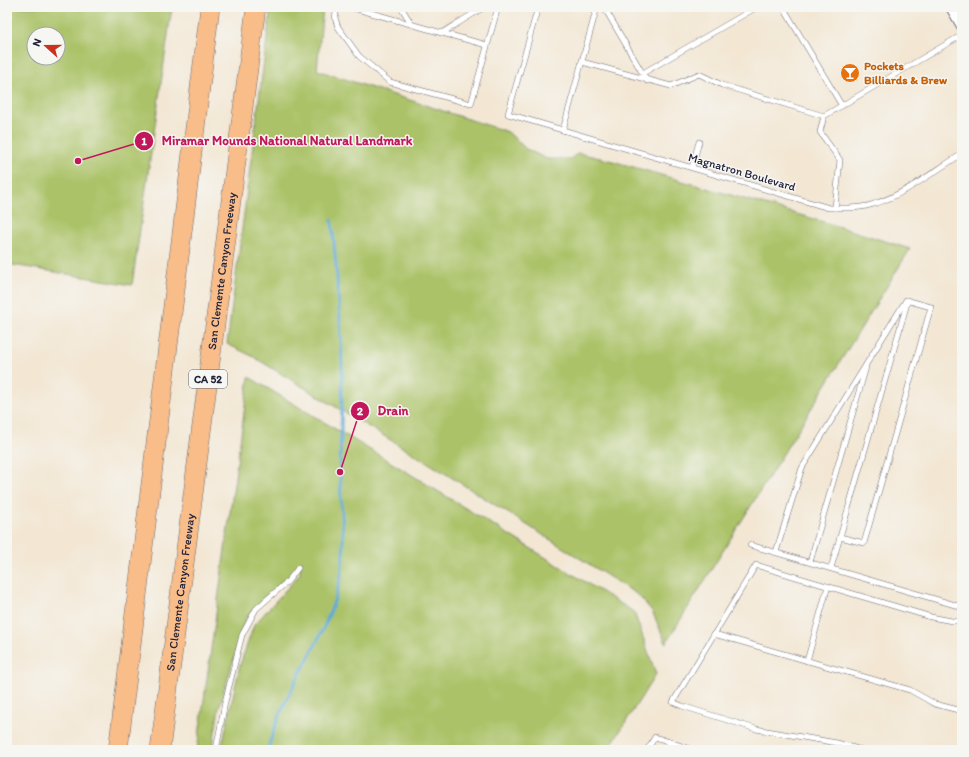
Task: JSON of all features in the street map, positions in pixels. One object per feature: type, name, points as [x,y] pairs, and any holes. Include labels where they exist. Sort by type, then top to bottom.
[{"type":"highway","points":[[118,750],[210,7]]},
{"type":"highway","name":"San Clemente Canyon Freeway","points":[[160,750],[256,7]]},
{"type":"street","points":[[951,7],[962,26]]},
{"type":"lane","points":[[337,7],[335,18],[338,27],[360,56],[390,82],[471,104],[498,7]]},
{"type":"lane","points":[[350,7],[487,45]]},
{"type":"lane","points":[[401,7],[412,24]]},
{"type":"lane","points":[[442,33],[484,7]]},
{"type":"lane","name":"Magnatron Boulevard","points":[[538,7],[508,114],[829,208],[873,205],[897,195],[962,154]]},
{"type":"lane","points":[[563,130],[597,7]]},
{"type":"lane","points":[[604,7],[647,81]]},
{"type":"lane","points":[[643,73],[757,7]]},
{"type":"lane","points":[[783,7],[842,106]]},
{"type":"lane","points":[[582,62],[647,81],[671,86],[699,74],[722,85],[824,116],[962,35]]},
{"type":"lane","points":[[824,116],[820,132],[840,160],[835,208]]},
{"type":"lane","points":[[692,168],[699,142]]},
{"type":"lane","points":[[776,552],[802,468],[906,300],[908,300]]},
{"type":"lane","points":[[831,568],[908,300]]},
{"type":"lane","points":[[840,537],[864,543],[931,307],[908,300]]},
{"type":"lane","points":[[810,562],[868,361]]},
{"type":"lane","points":[[750,544],[962,608]]},
{"type":"lane","points":[[861,750],[837,743],[756,729],[682,706],[674,702],[756,565],[931,617],[952,621],[962,621]]},
{"type":"lane","points":[[216,750],[225,702],[242,635],[256,609],[288,581],[298,568]]},
{"type":"lane","points":[[807,661],[828,586]]},
{"type":"lane","points":[[714,634],[910,690],[935,704],[962,711]]},
{"type":"lane","points":[[647,750],[655,736],[694,750]]},
{"type":"lane","points":[[667,750],[670,742]]},
{"type":"green space","points":[[7,7],[172,7],[132,285],[7,264]]},
{"type":"green space","points":[[271,7],[323,7],[317,70],[508,132],[526,149],[547,159],[570,159],[578,153],[609,160],[821,221],[910,249],[666,643],[652,611],[638,595],[435,467],[252,356],[227,344]]},
{"type":"green space","points":[[249,377],[634,612],[656,674],[608,750],[375,750],[369,746],[369,750],[221,750],[240,665],[254,625],[300,574],[300,564],[246,618],[219,708],[212,750],[197,750]]},
{"type":"waterway","points":[[268,750],[274,729],[291,690],[312,652],[330,613],[341,577],[343,562],[340,487],[342,353],[332,220]]},
{"type":"place","name":"Pockets Billiards & Brew","points":[[850,73]]},
{"type":"place","name":"Miramar Mounds National Natural Landmark","points":[[78,161]]},
{"type":"place","name":"Drain","points":[[340,472]]}]
